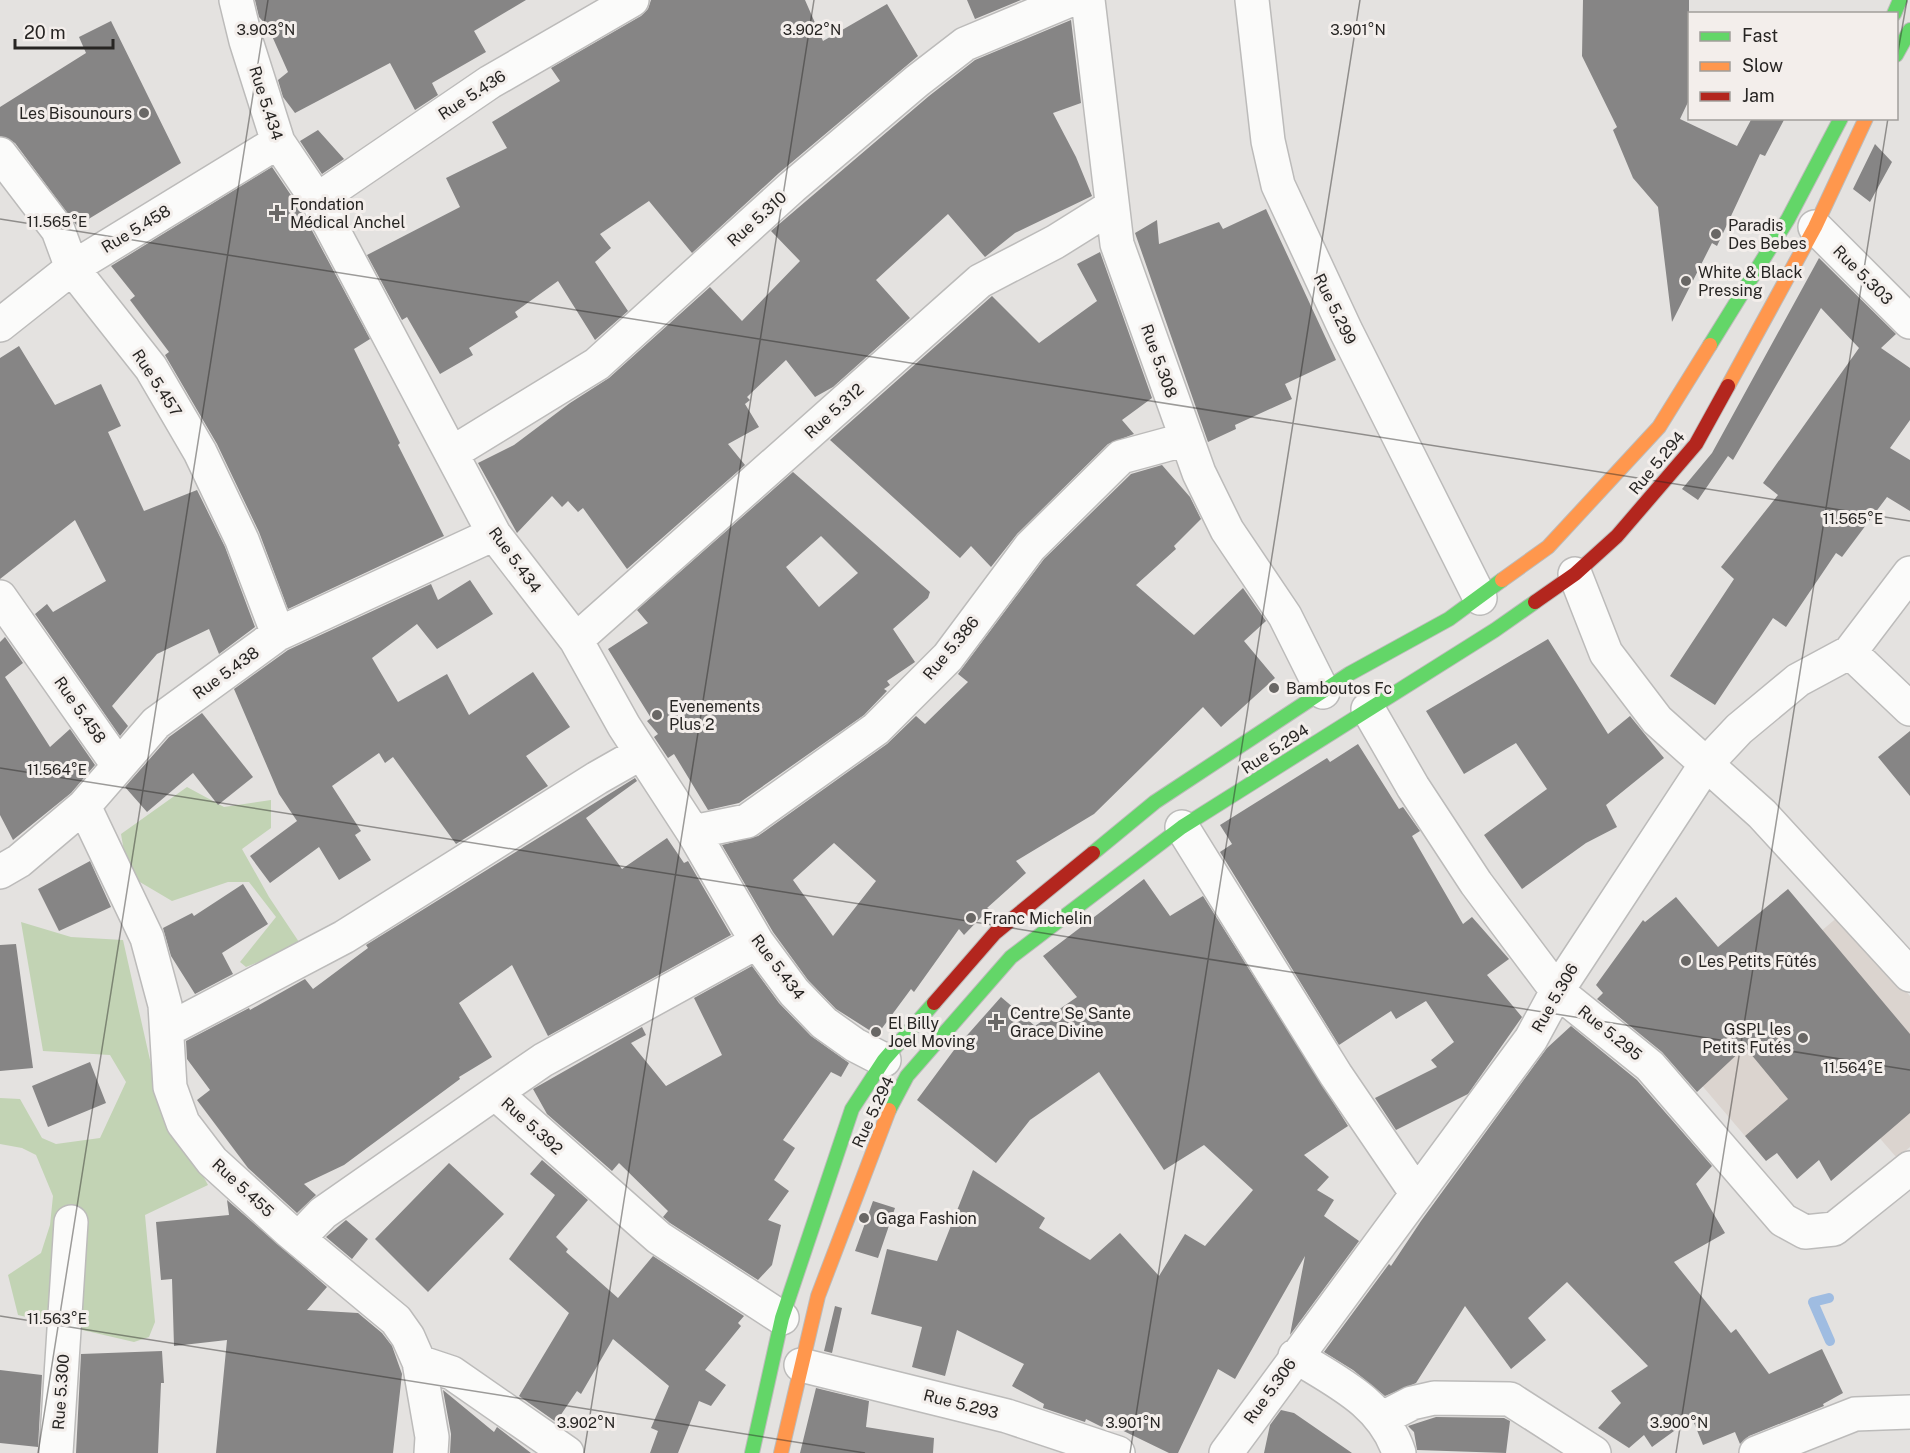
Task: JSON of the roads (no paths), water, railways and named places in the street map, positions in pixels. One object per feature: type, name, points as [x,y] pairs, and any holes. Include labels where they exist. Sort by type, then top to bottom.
[{"type":"main road","points":[[1898,51],[1910,30]]},
{"type":"main road","name":"Rue 5.294","points":[[752,1453],[782,1318],[852,1109],[884,1060],[995,933],[1155,802],[1323,692],[1480,598],[1548,547],[1659,428],[1788,219],[1840,120]]},
{"type":"main road","name":"Rue 5.294","points":[[781,1453],[818,1296],[882,1124],[907,1076],[1011,957],[1182,827],[1482,639],[1575,574],[1617,537],[1696,444],[1815,227],[1865,120]]},
{"type":"street","name":"Rue 5.434","points":[[236,0],[246,41],[278,142],[317,200],[494,534],[576,640],[641,753],[693,832],[757,942],[794,992],[824,1023],[855,1046],[884,1060]]},
{"type":"street","name":"Rue 5.436","points":[[317,200],[490,82],[632,0]]},
{"type":"street","name":"Rue 5.310","points":[[452,453],[597,364],[792,187],[917,81],[965,44],[1070,0]]},
{"type":"street","name":"Rue 5.308","points":[[1088,0],[1117,244],[1199,473],[1227,530],[1285,616],[1323,692]]},
{"type":"street","name":"Rue 5.299","points":[[1252,0],[1268,141],[1278,185],[1346,331],[1480,598]]},
{"type":"street","name":"Rue 5.458","points":[[0,324],[72,268],[278,142]]},
{"type":"street","name":"Rue 5.457","points":[[0,154],[58,230],[72,268],[151,368],[200,452],[242,540],[278,634]]},
{"type":"street","name":"Rue 5.312","points":[[576,640],[980,281],[1055,242],[1111,207]]},
{"type":"street","name":"Rue 5.303","points":[[1815,227],[1910,322]]},
{"type":"street","name":"Rue 5.386","points":[[693,832],[747,821],[876,729],[948,657],[1030,547],[1121,457],[1186,439]]},
{"type":"street","name":"Rue 5.438","points":[[0,872],[19,861],[84,806],[156,723],[278,634],[494,534]]},
{"type":"street","name":"Rue 5.306","points":[[1226,1453],[1295,1356],[1531,1039],[1557,991],[1706,764],[1739,729],[1798,680],[1850,652],[1910,573]]},
{"type":"street","points":[[1575,574],[1606,653],[1657,720],[1762,814],[1910,975]]},
{"type":"street","name":"Rue 5.458","points":[[0,597],[118,765]]},
{"type":"street","points":[[1850,652],[1910,709]]},
{"type":"street","name":"Rue 5.295","points":[[1368,709],[1413,787],[1476,883],[1557,991],[1650,1066],[1783,1220],[1805,1232],[1834,1229],[1910,1168]]},
{"type":"street","points":[[167,1030],[344,937],[597,778],[641,753]]},
{"type":"street","name":"Rue 5.455","points":[[84,806],[147,938],[165,1005],[170,1087],[183,1124],[212,1161],[396,1320],[408,1337],[419,1362]]},
{"type":"street","points":[[1182,827],[1336,1075],[1417,1194]]},
{"type":"street","name":"Rue 5.392","points":[[757,942],[543,1060],[495,1093],[659,1238],[782,1318]]},
{"type":"street","points":[[299,1238],[323,1213],[495,1093]]},
{"type":"street","name":"Rue 5.300","points":[[56,1453],[71,1222]]},
{"type":"street","points":[[1295,1356],[1364,1399],[1381,1419],[1399,1453]]},
{"type":"street","points":[[431,1453],[430,1427],[419,1362],[452,1373],[567,1453]]},
{"type":"street","name":"Rue 5.293","points":[[801,1365],[1007,1416],[1118,1453]]},
{"type":"street","points":[[1381,1419],[1412,1403],[1434,1398],[1510,1399],[1594,1453]]},
{"type":"street","points":[[1756,1453],[1855,1414],[1910,1412]]},
{"type":"waterway","points":[[1829,1298],[1813,1302],[1830,1341]]},
{"type":"place","name":"Les Bisounours","points":[[144,113]]},
{"type":"place","name":"Fondation Médical Anchel","points":[[277,213]]},
{"type":"place","name":"Paradis Des Bebes","points":[[1716,234]]},
{"type":"place","name":"White & Black Pressing","points":[[1686,281]]},
{"type":"place","name":"Bamboutos Fc","points":[[1274,688]]},
{"type":"place","name":"Evenements Plus 2","points":[[657,715]]},
{"type":"place","name":"Franc Michelin","points":[[971,918]]},
{"type":"place","name":"Les Petits Fûtés","points":[[1686,961]]},
{"type":"place","name":"Centre Se Sante Grace Divine","points":[[996,1022]]},
{"type":"place","name":"El Billy Joel Moving","points":[[876,1032]]},
{"type":"place","name":"GSPL les Petits Futés","points":[[1803,1038]]},
{"type":"place","name":"Gaga Fashion","points":[[864,1218]]}]
